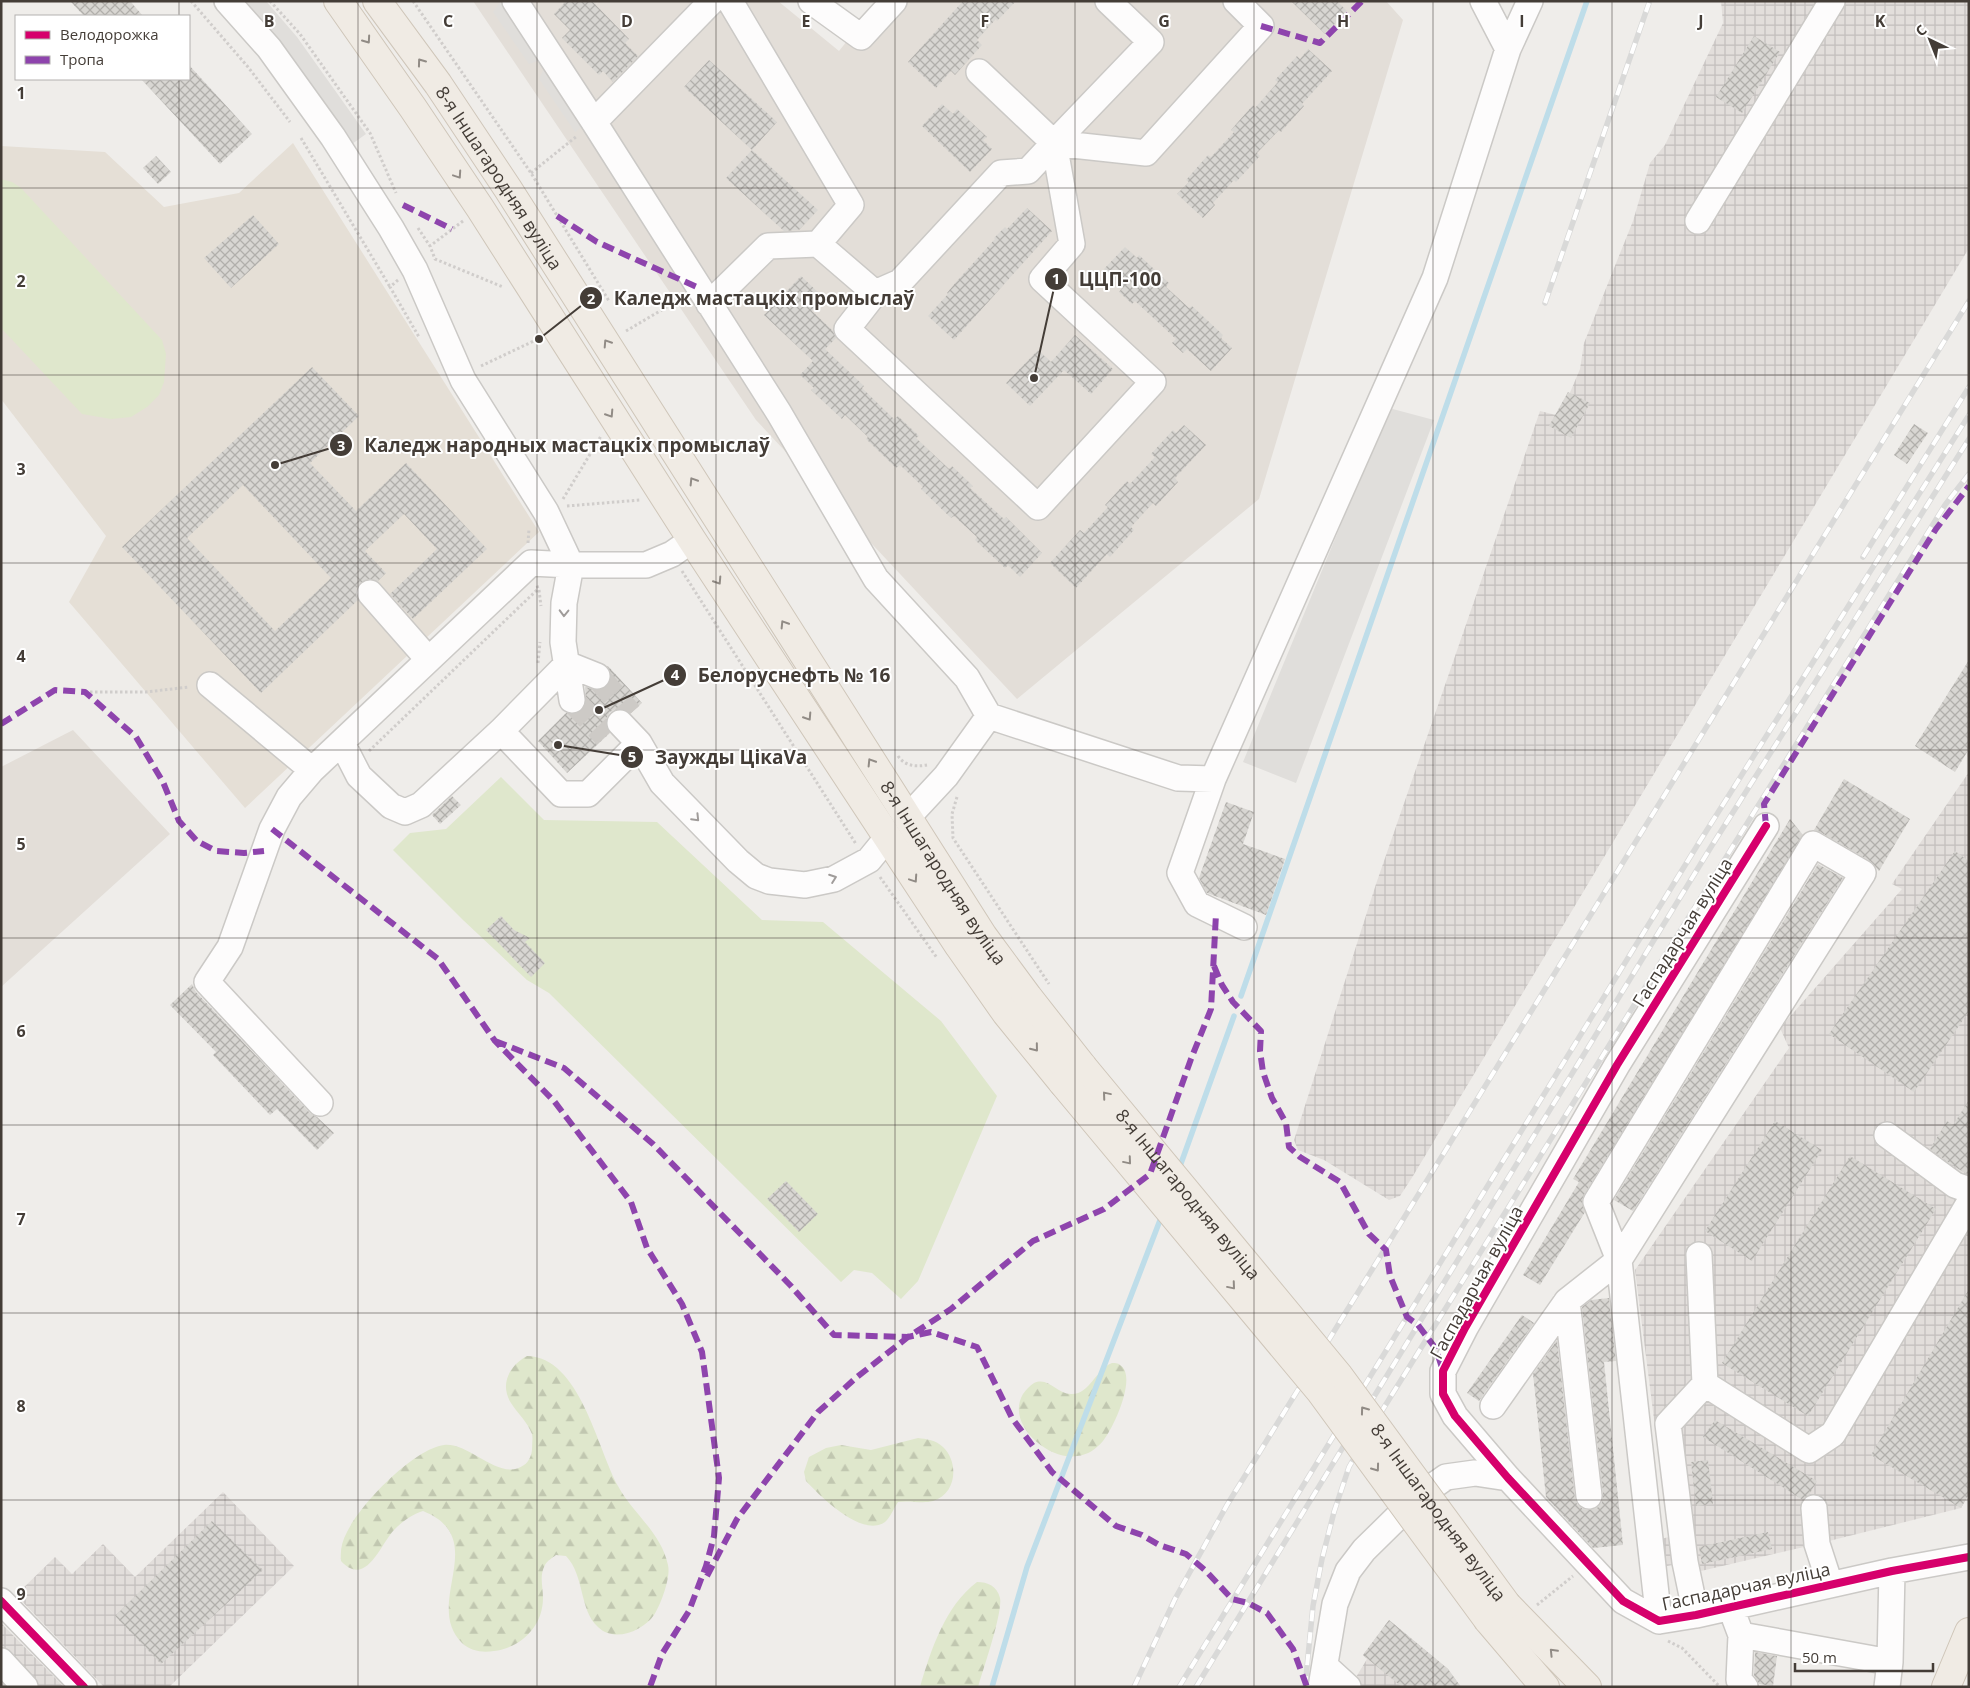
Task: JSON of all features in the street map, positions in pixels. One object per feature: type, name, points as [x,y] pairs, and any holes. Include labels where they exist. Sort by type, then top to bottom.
[{"type":"main road","name":"8-я Іншагародняя вуліца","points":[[338,1],[408,100],[480,208],[692,540],[887,838],[996,998],[1073,1075],[1320,1391],[1509,1611],[1587,1687]]},
{"type":"main road","name":"8-я Іншагародняя вуліца","points":[[377,1],[438,84],[508,189],[907,818],[983,936],[1028,997],[1073,1075]]},
{"type":"main road","points":[[692,540],[719,522]]},
{"type":"main road","points":[[887,838],[907,818]]},
{"type":"main road","name":"8-я Іншагародняя вуліца","points":[[1509,1611],[1545,1687]]},
{"type":"main road","points":[[1946,1687],[1969,1632]]},
{"type":"street","points":[[228,1],[270,48],[333,137],[391,228],[415,270],[463,380],[546,512],[571,565],[564,603],[563,642],[566,664],[585,687]]},
{"type":"street","points":[[515,1],[779,413],[876,579],[967,678],[990,716],[1178,778],[1213,779]]},
{"type":"street","points":[[594,122],[712,1]]},
{"type":"street","points":[[730,1],[851,205],[818,244]]},
{"type":"street","points":[[811,1],[861,37],[894,1]]},
{"type":"street","points":[[979,72],[1054,143],[1072,244],[1042,279],[1153,382],[1038,507],[847,329],[875,293],[900,282],[1001,173],[1028,171],[1054,143],[1151,42],[1108,1]]},
{"type":"street","points":[[1054,143],[1146,153],[1261,26],[1236,1]]},
{"type":"street","points":[[1483,1],[1508,49]]},
{"type":"street","points":[[1244,927],[1196,904],[1180,873],[1213,779],[1435,278],[1508,49],[1530,1]]},
{"type":"street","points":[[1698,221],[1832,1]]},
{"type":"street","points":[[704,296],[768,246],[818,244],[875,293]]},
{"type":"street","points":[[320,1103],[207,982],[230,947],[272,829],[289,797],[312,770],[531,563],[646,565],[672,554],[692,540]]},
{"type":"street","points":[[370,594],[428,659]]},
{"type":"street","points":[[342,743],[359,776],[391,806],[405,812],[421,805],[501,731],[566,664]]},
{"type":"street","points":[[210,685],[312,770]]},
{"type":"street","points":[[907,818],[946,776],[990,716]]},
{"type":"street","points":[[619,724],[639,743],[662,783],[738,861],[756,876],[769,881],[805,885],[834,879],[869,860],[887,838]]},
{"type":"street","points":[[501,731],[561,794],[588,794],[639,743]]},
{"type":"street","name":"Гаспадарчая вуліца","points":[[1766,826],[1617,1065],[1465,1328],[1443,1371],[1443,1394],[1455,1416],[1508,1478],[1623,1601],[1659,1622],[1731,1608],[1830,1584],[1969,1557]]},
{"type":"street","points":[[1493,1406],[1566,1301],[1619,1260],[1863,873],[1813,844],[1596,1202],[1619,1260],[1659,1622]]},
{"type":"street","points":[[1888,1135],[1955,1185],[1969,1190]]},
{"type":"street","points":[[1705,1384],[1809,1450],[1833,1434],[1969,1203]]},
{"type":"street","points":[[1696,1615],[1685,1562],[1668,1424],[1705,1384],[1699,1254]]},
{"type":"street","points":[[1566,1301],[1588,1496]]},
{"type":"street","points":[[1348,1687],[1323,1676],[1335,1604],[1348,1571],[1364,1550],[1419,1496],[1446,1477],[1475,1473],[1508,1478]]},
{"type":"street","points":[[1814,1508],[1817,1544],[1830,1584]]},
{"type":"street","points":[[1887,1687],[1890,1662],[1892,1571]]},
{"type":"street","points":[[1,1601],[84,1687]]},
{"type":"street","points":[[1731,1608],[1741,1634],[1739,1680],[1745,1687]]},
{"type":"street","points":[[1741,1634],[1890,1662]]},
{"type":"street","points":[[1,1661],[25,1687]]},
{"type":"path","points":[[191,1],[248,67],[290,122]]},
{"type":"path","points":[[270,1],[300,34],[370,133],[396,194]]},
{"type":"path","points":[[413,1],[531,173],[612,306]]},
{"type":"path","points":[[531,173],[594,122]]},
{"type":"path","points":[[301,138],[422,342]]},
{"type":"path","points":[[465,219],[430,246],[436,258],[508,289]]},
{"type":"path","points":[[390,287],[400,279]]},
{"type":"path","points":[[622,323],[626,331],[704,296]]},
{"type":"path","points":[[477,368],[539,339]]},
{"type":"path","points":[[606,443],[601,435],[559,506],[643,500],[638,492]]},
{"type":"path","points":[[530,526],[527,549],[538,589],[542,613]]},
{"type":"path","points":[[366,754],[538,589]]},
{"type":"path","points":[[537,667],[540,639]]},
{"type":"path","points":[[85,692],[146,692],[210,685]]},
{"type":"path","points":[[896,753],[901,761],[910,766],[934,764],[960,790],[952,814],[953,838],[1054,991]]},
{"type":"path","points":[[1509,1611],[1580,1570]]},
{"type":"shaded area","points":[[243,1],[266,1],[297,37],[366,134],[352,144],[283,46]]},
{"type":"shaded area","points":[[473,1],[778,1],[839,51],[879,1],[1386,1],[1403,20],[1259,499],[1017,699],[756,420]]},
{"type":"shaded area","points":[[503,1],[543,59],[529,64],[493,12]]},
{"type":"shaded area","points":[[1721,1],[1969,1],[1969,248],[1413,1176],[1400,1196],[1389,1200],[1324,1160],[1298,1150],[1294,1140],[1376,884],[1540,411],[1560,416],[1580,369],[1584,343],[1633,221],[1650,163],[1665,145],[1723,23]]},
{"type":"shaded area","points":[[546,64],[587,123],[575,132],[539,79]]},
{"type":"shaded area","points":[[293,143],[539,532],[245,808],[69,602],[106,536],[1,399],[1,146],[105,152],[164,207],[239,193]]},
{"type":"shaded area","points":[[1389,408],[1434,420],[1296,783],[1243,762]]},
{"type":"shaded area","points":[[73,730],[170,834],[1,987],[1,767]]},
{"type":"shaded area","points":[[1969,772],[1969,1494],[1961,1508],[1817,1544],[1701,1571],[1695,1561],[1661,1567],[1656,1540],[1669,1537],[1635,1270],[1789,1048],[1780,1028],[1902,889],[1892,884]]},
{"type":"shaded area","points":[[223,1492],[294,1566],[169,1687],[104,1687],[16,1595],[55,1557],[72,1574],[103,1544],[135,1577]]},
{"type":"shaded area","points":[[1389,1620],[1448,1669],[1461,1687],[1350,1687],[1367,1659],[1363,1655]]},
{"type":"shaded area","points":[[1,1623],[64,1687],[1,1687]]},
{"type":"green space","points":[[1,179],[12,182],[21,188],[162,340],[166,354],[164,382],[159,395],[147,407],[131,417],[111,419],[82,414],[1,328]]},
{"type":"green space","points":[[501,777],[544,820],[657,822],[762,920],[823,922],[941,1021],[997,1096],[918,1281],[901,1299],[872,1273],[854,1270],[841,1282],[549,993],[527,980],[393,850],[410,833],[446,829]]},
{"type":"green space","points":[[527,1356],[545,1360],[561,1371],[574,1388],[594,1428],[618,1486],[653,1533],[664,1553],[669,1570],[660,1604],[649,1621],[628,1633],[612,1634],[605,1632],[592,1620],[572,1564],[566,1556],[556,1555],[547,1562],[543,1569],[542,1608],[534,1627],[521,1641],[513,1646],[485,1652],[473,1650],[462,1643],[452,1627],[449,1609],[455,1555],[453,1538],[443,1523],[423,1511],[411,1516],[394,1530],[372,1561],[358,1570],[350,1568],[341,1561],[341,1549],[345,1535],[375,1494],[403,1467],[431,1449],[444,1445],[454,1446],[505,1469],[515,1469],[526,1464],[531,1453],[532,1434],[511,1403],[506,1389],[506,1382],[511,1370]]},
{"type":"green space","points":[[1112,1363],[1119,1364],[1125,1371],[1125,1391],[1118,1415],[1098,1447],[1085,1454],[1066,1456],[1054,1453],[1033,1438],[1025,1428],[1020,1417],[1019,1405],[1023,1394],[1029,1387],[1034,1383],[1044,1382],[1067,1394],[1078,1393],[1084,1390],[1106,1366]]},
{"type":"green space","points":[[918,1438],[937,1443],[948,1453],[953,1469],[951,1485],[947,1492],[933,1501],[898,1502],[885,1522],[876,1525],[865,1525],[842,1514],[806,1481],[804,1472],[809,1457],[826,1448],[841,1445],[871,1450]]},
{"type":"green space","points":[[977,1582],[988,1584],[997,1590],[1000,1598],[996,1628],[978,1687],[920,1687],[934,1644],[948,1616],[956,1603]]},
{"type":"building","points":[[70,1],[130,1],[142,15],[83,15]]},
{"type":"building","points":[[566,1],[592,1],[629,39],[625,43],[638,56],[613,82],[603,71],[599,75],[562,38],[570,30],[554,14]]},
{"type":"building","points":[[963,1],[1016,1],[977,40],[982,45],[955,75],[951,71],[936,88],[908,62]]},
{"type":"building","points":[[1291,1],[1337,1],[1347,11],[1325,34]]},
{"type":"building","points":[[1754,36],[1780,52],[1742,113],[1716,97]]},
{"type":"building","points":[[1308,49],[1332,71],[1302,104],[1304,106],[1281,132],[1279,130],[1257,153],[1260,156],[1213,203],[1215,205],[1203,218],[1177,194],[1189,182],[1186,180],[1208,155],[1211,157],[1234,132],[1231,130],[1253,105],[1255,108],[1278,82],[1275,80],[1297,56],[1300,59]]},
{"type":"building","points":[[709,60],[777,122],[752,150],[684,87]]},
{"type":"building","points":[[190,66],[252,134],[220,164],[142,80],[190,80]]},
{"type":"building","points":[[942,104],[953,114],[957,109],[987,137],[983,140],[992,149],[970,172],[922,126]]},
{"type":"building","points":[[752,150],[818,210],[799,230],[784,231],[726,178]]},
{"type":"building","points":[[156,156],[171,172],[158,184],[143,168]]},
{"type":"building","points":[[1027,208],[1052,231],[954,340],[928,316],[994,238],[1005,227],[1007,229]]},
{"type":"building","points":[[253,215],[279,244],[231,288],[204,258]]},
{"type":"building","points":[[1125,247],[1137,258],[1139,255],[1169,283],[1166,287],[1189,308],[1192,306],[1223,335],[1221,338],[1232,348],[1211,371],[1187,349],[1183,353],[1172,343],[1176,339],[1135,301],[1132,304],[1119,292],[1123,287],[1104,269]]},
{"type":"building","points":[[801,276],[824,298],[812,311],[833,331],[836,338],[825,349],[864,386],[862,388],[894,419],[898,416],[919,436],[916,438],[949,469],[952,466],[973,486],[970,488],[1004,519],[1006,517],[1042,553],[1020,577],[1008,565],[1005,568],[975,540],[977,537],[954,516],[951,518],[921,489],[923,487],[900,465],[896,468],[866,439],[868,437],[845,415],[842,419],[811,390],[814,388],[800,375],[813,361],[764,315]]},
{"type":"building","points":[[1075,335],[1113,369],[1091,394],[1064,370],[1030,406],[1006,383],[1038,350],[1051,362]]},
{"type":"building","points":[[312,367],[359,416],[310,463],[356,511],[406,463],[487,549],[413,619],[390,594],[437,549],[404,514],[365,551],[386,573],[378,581],[368,579],[360,583],[356,589],[358,600],[261,693],[122,547]],"holes":[[[243,485],[331,578],[275,631],[187,538]]]},
{"type":"building","points":[[1568,392],[1590,403],[1571,438],[1549,426]]},
{"type":"building","points":[[1914,424],[1928,433],[1907,464],[1894,455]]},
{"type":"building","points":[[1184,425],[1206,445],[1175,478],[1178,482],[1156,506],[1153,503],[1131,527],[1134,530],[1110,557],[1107,554],[1076,588],[1050,563],[1080,530],[1084,533],[1108,507],[1105,505],[1127,481],[1130,484],[1155,457],[1151,454],[1173,430],[1176,433]]},
{"type":"building","points":[[1969,660],[1969,749],[1955,772],[1915,746]]},
{"type":"building","points":[[607,666],[642,703],[631,713],[624,709],[616,709],[610,712],[606,719],[606,727],[610,733],[567,773],[538,741],[566,713],[575,714],[581,711],[586,705],[585,687],[599,690],[606,687],[610,682],[611,674]]},
{"type":"building","points":[[1844,779],[1910,819],[1879,871],[1870,861],[1814,830]]},
{"type":"building","points":[[452,796],[461,805],[440,824],[432,815]]},
{"type":"building","points":[[1226,802],[1254,812],[1243,844],[1285,859],[1266,915],[1207,893],[1199,878]]},
{"type":"building","points":[[1790,819],[1803,835],[1584,1195],[1582,1201],[1585,1212],[1540,1285],[1523,1275],[1579,1182],[1573,1179]]},
{"type":"building","points":[[1955,851],[1969,861],[1969,1011],[1914,1092],[1829,1034]]},
{"type":"building","points":[[1818,864],[1843,878],[1633,1211],[1614,1200]]},
{"type":"building","points":[[501,916],[514,930],[530,938],[525,942],[545,963],[531,977],[486,930]]},
{"type":"building","points":[[192,984],[196,992],[310,1113],[334,1133],[317,1150],[277,1109],[270,1115],[213,1055],[216,1052],[170,1005]]},
{"type":"building","points":[[1969,1100],[1969,1175],[1930,1149],[1947,1121],[1953,1125]]},
{"type":"building","points":[[1775,1121],[1822,1150],[1752,1261],[1705,1231]]},
{"type":"building","points":[[1850,1156],[1936,1209],[1808,1416],[1722,1363]]},
{"type":"building","points":[[786,1181],[818,1214],[799,1232],[767,1199]]},
{"type":"building","points":[[1969,1289],[1969,1494],[1961,1508],[1871,1455]]},
{"type":"building","points":[[1609,1298],[1616,1361],[1604,1362],[1623,1545],[1593,1548],[1546,1497],[1533,1374],[1557,1340],[1575,1498],[1577,1504],[1583,1509],[1597,1508],[1602,1502],[1603,1494],[1582,1307],[1591,1300]]},
{"type":"building","points":[[1522,1315],[1534,1323],[1479,1401],[1467,1393]]},
{"type":"building","points":[[1715,1420],[1817,1481],[1809,1495],[1803,1500],[1703,1437]]},
{"type":"building","points":[[1708,1460],[1713,1504],[1696,1506],[1691,1462]]},
{"type":"building","points":[[212,1521],[263,1570],[161,1664],[115,1616]]},
{"type":"building","points":[[1768,1532],[1772,1549],[1702,1564],[1699,1547]]},
{"type":"building","points":[[1389,1620],[1448,1669],[1461,1687],[1402,1687],[1363,1655]]},
{"type":"building","points":[[1755,1652],[1777,1656],[1773,1686],[1759,1684],[1754,1675]]},
{"type":"waterway","points":[[1241,996],[1587,1]]},
{"type":"waterway","points":[[1179,1169],[1234,1016]]},
{"type":"waterway","points":[[992,1687],[1027,1567],[1162,1215]]},
{"type":"tunnel","points":[[597,676],[630,714]]},
{"type":"tunnel","points":[[572,700],[606,736]]},
{"type":"railway","points":[[1545,303],[1649,3]]},
{"type":"railway","points":[[1134,1687],[1175,1599],[1227,1505],[1969,301]]},
{"type":"railway","points":[[1863,557],[1969,387]]},
{"type":"railway","points":[[1179,1687],[1700,841],[1969,415]]},
{"type":"railway","points":[[1196,1687],[1711,847],[1969,439]]},
{"type":"railway","points":[[1305,1687],[1313,1606],[1322,1559],[1334,1512],[1349,1467],[1370,1430],[1945,505],[1969,474]]},
{"type":"marked path","points":[[1261,26],[1320,43],[1362,1]]},
{"type":"marked path","points":[[403,205],[452,229]]},
{"type":"marked path","points":[[557,216],[597,242],[699,288]]},
{"type":"marked path","points":[[1766,826],[1764,804],[1936,529],[1969,486]]},
{"type":"marked path","points":[[1,724],[55,690],[85,692],[136,737],[163,782],[179,821],[197,841],[216,851],[244,853],[264,851]]},
{"type":"marked path","points":[[272,829],[438,959],[495,1041],[554,1101],[631,1202],[647,1248],[682,1304],[702,1352],[719,1478],[714,1536],[706,1566],[689,1611],[662,1654],[650,1687]]},
{"type":"marked path","points":[[707,1576],[737,1519],[818,1412],[857,1377],[908,1337],[951,1309],[1033,1241],[1104,1209],[1150,1174],[1211,1009],[1216,914]]},
{"type":"marked path","points":[[1214,966],[1222,985],[1233,1002],[1261,1031],[1260,1051],[1263,1072],[1272,1098],[1286,1123],[1289,1147],[1300,1157],[1340,1182],[1369,1234],[1386,1250],[1390,1276],[1407,1317],[1418,1325],[1436,1349],[1443,1371]]},
{"type":"marked path","points":[[495,1041],[564,1068],[653,1144],[791,1286],[834,1335],[908,1337],[931,1332],[977,1347],[1012,1418],[1052,1472],[1116,1526],[1142,1535],[1159,1545],[1186,1554],[1206,1571],[1232,1599],[1248,1603],[1267,1613],[1293,1649],[1307,1687]]},
{"type":"cycle path","points":[[1766,826],[1617,1065],[1465,1328],[1443,1371],[1443,1394],[1455,1416],[1508,1478],[1623,1601],[1659,1621],[1696,1615],[1892,1571],[1969,1557]]},
{"type":"cycle path","points":[[1,1601],[84,1687]]},
{"type":"place","name":"Каледж мастацкіх промыслаў","points":[[539,339]]},
{"type":"place","name":"ЦЦП-100","points":[[1034,378]]},
{"type":"place","name":"Каледж народных мастацкіх промыслаў","points":[[275,465]]},
{"type":"place","name":"Белоруснефть № 16","points":[[599,710]]},
{"type":"place","name":"Заужды ЦікаVа","points":[[558,745]]}]
